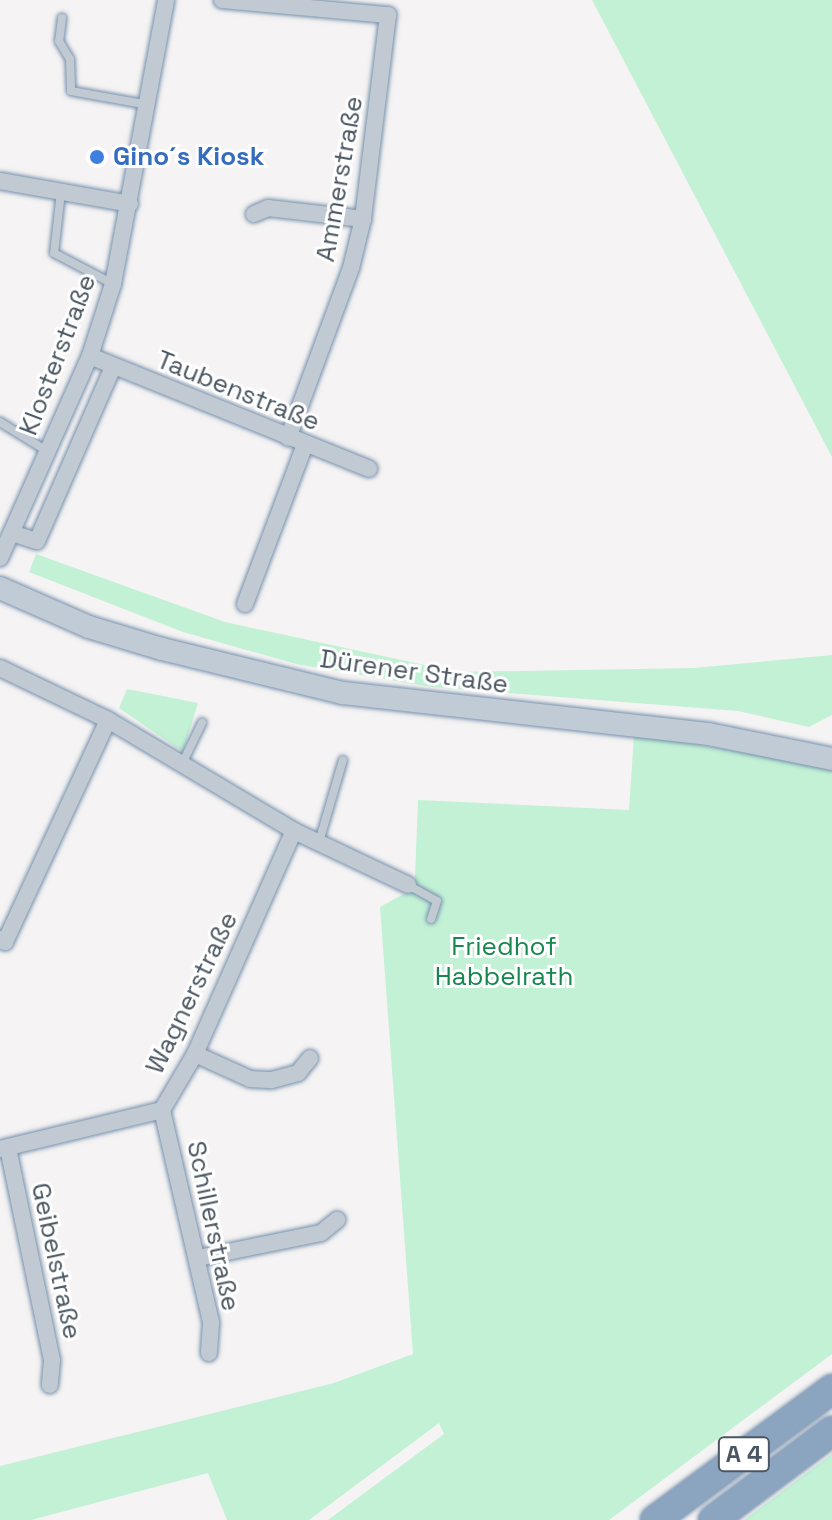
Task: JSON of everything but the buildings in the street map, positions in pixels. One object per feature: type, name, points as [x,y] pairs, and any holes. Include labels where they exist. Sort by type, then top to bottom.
[{"type":"highway","name":"A 4","points":[[655,1520],[832,1389]]},
{"type":"highway","name":"A 4","points":[[713,1520],[832,1431]]},
{"type":"main road","name":"Dürener Straße","points":[[0,588],[89,627],[162,649],[343,693],[708,734],[832,759]]},
{"type":"street","name":"Klosterstraße","points":[[0,558],[90,356],[113,284],[150,105],[166,0]]},
{"type":"street","name":"Ammerstraße","points":[[222,0],[388,15],[363,219],[351,268],[288,438]]},
{"type":"street","points":[[0,181],[130,204]]},
{"type":"street","points":[[254,214],[268,208],[363,219]]},
{"type":"street","name":"Taubenstraße","points":[[90,356],[369,469]]},
{"type":"street","points":[[12,533],[37,541],[113,367]]},
{"type":"street","points":[[245,604],[305,444]]},
{"type":"street","points":[[0,668],[108,720],[294,831],[408,885]]},
{"type":"street","points":[[0,939],[5,942],[108,720]]},
{"type":"street","name":"Wagnerstraße","points":[[4,1148],[162,1110],[195,1054],[294,831]]},
{"type":"street","points":[[195,1054],[250,1079],[272,1080],[298,1073],[310,1058]]},
{"type":"street","name":"Schillerstraße","points":[[162,1110],[211,1323],[209,1353]]},
{"type":"street","name":"Geibelstraße","points":[[4,1148],[52,1360],[50,1385]]},
{"type":"street","points":[[198,1258],[321,1233],[337,1220]]},
{"type":"lane","points":[[62,18],[59,47],[70,59],[71,91],[150,105]]},
{"type":"lane","points":[[61,192],[54,253],[113,284]]},
{"type":"lane","points":[[0,422],[48,451]]},
{"type":"lane","points":[[182,764],[202,723]]},
{"type":"lane","points":[[319,843],[343,760]]},
{"type":"lane","points":[[408,885],[437,901],[431,919]]},
{"type":"green space","points":[[592,0],[832,0],[832,457]]},
{"type":"green space","points":[[36,554],[225,622],[457,672],[694,668],[832,655],[832,715],[809,727],[738,711],[432,687],[296,664],[183,632],[29,572]]},
{"type":"green space","points":[[127,689],[198,703],[183,752],[119,708]]},
{"type":"green space","name":"Friedhof Habbelrath","points":[[634,735],[832,766],[832,1354],[609,1520],[328,1520],[444,1434],[439,1423],[309,1520],[227,1520],[208,1473],[31,1520],[0,1520],[0,1466],[334,1383],[413,1354],[380,907],[409,891],[415,877],[418,800],[629,810]]},
{"type":"green space","points":[[832,1454],[832,1520],[744,1520],[793,1483]]},
{"type":"place","name":"Gino´s Kiosk","points":[[97,157]]}]
